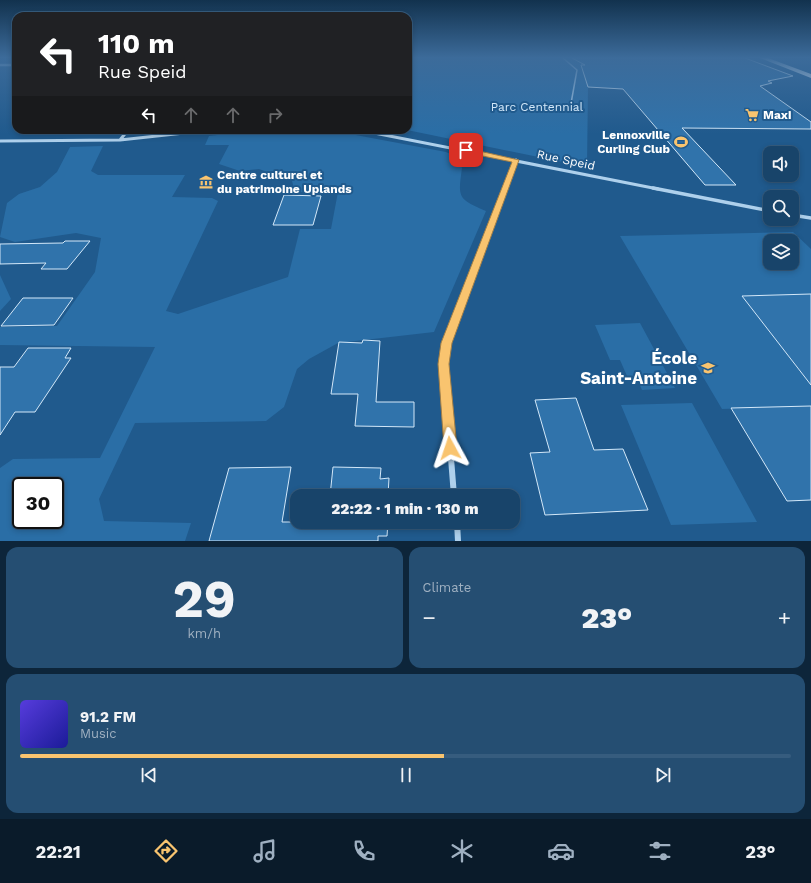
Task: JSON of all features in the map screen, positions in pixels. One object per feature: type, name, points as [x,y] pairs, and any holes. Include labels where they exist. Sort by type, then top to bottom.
[{"type":"street","points":[[120,140],[125,134]]},
{"type":"street","points":[[0,141],[120,140],[175,134]]},
{"type":"street","name":"Rue Speid","points":[[380,134],[763,210]]},
{"type":"street","points":[[453,489],[444,364],[447,343],[516,160]]},
{"type":"street","points":[[799,216],[811,218]]},
{"type":"street","points":[[457,529],[458,541]]},
{"type":"lane","points":[[570,109],[575,83]]},
{"type":"green space","name":"Parc Centennial","points":[[412,83],[587,83],[587,167],[412,131]]},
{"type":"green space","points":[[227,134],[350,134],[446,152],[455,156],[462,168],[460,191],[462,196],[469,203],[486,211],[434,332],[338,343],[309,359],[297,369],[284,407],[266,421],[135,423],[99,499],[104,521],[191,523],[185,541],[0,541],[0,468],[13,459],[100,458],[155,347],[0,345],[0,327],[57,326],[95,272],[101,238],[76,233],[15,242],[0,237],[7,203],[19,194],[40,187],[57,172],[70,147],[103,146],[91,171],[98,175],[185,175],[172,197],[212,198],[218,201],[166,311],[178,314],[288,277],[300,229],[331,229],[338,192],[295,192],[292,181],[259,169],[240,171],[219,164],[229,145],[205,145],[209,136]]},
{"type":"green space","points":[[793,232],[795,234],[763,234],[763,270],[799,270],[799,238],[811,249],[811,294],[742,296],[811,385],[811,406],[722,409],[620,236]]},
{"type":"green space","points":[[0,275],[11,299],[0,311]]},
{"type":"green space","points":[[640,323],[675,388],[642,390],[636,376],[627,376],[620,360],[610,360],[595,325]]},
{"type":"green space","points":[[692,403],[757,522],[671,525],[621,405]]},
{"type":"building","points":[[587,83],[771,83],[760,86],[811,122],[811,129],[682,128],[736,185],[705,185],[623,89],[588,87]]},
{"type":"building","points":[[284,195],[321,196],[313,225],[273,225]]},
{"type":"building","points":[[65,241],[90,241],[67,269],[41,269],[46,263],[0,264],[0,244],[63,243]]},
{"type":"building","points":[[811,294],[811,385],[742,296]]},
{"type":"building","points":[[23,298],[73,298],[54,325],[1,326]]},
{"type":"building","points":[[363,340],[380,341],[376,402],[414,402],[414,427],[355,426],[358,394],[331,394],[339,342],[362,343]]},
{"type":"building","points":[[28,348],[71,348],[65,358],[71,358],[35,412],[15,412],[0,435],[0,367],[14,367]]},
{"type":"building","points":[[576,398],[594,450],[623,449],[648,510],[545,515],[530,453],[550,452],[535,400]]},
{"type":"building","points":[[811,406],[811,500],[787,501],[731,408]]},
{"type":"building","points":[[291,467],[282,522],[290,522],[290,529],[388,529],[387,536],[378,536],[378,541],[209,541],[229,468]]},
{"type":"building","points":[[333,467],[381,468],[380,479],[389,478],[388,489],[331,489]]},
{"type":"place","name":"Maxi","points":[[752,115]]},
{"type":"place","name":"Lennoxville Curling Club","points":[[681,142]]},
{"type":"place","name":"Centre culturel et du patrimoine Uplands","points":[[206,182]]},
{"type":"place","name":"École Saint-Antoine","points":[[708,368]]},
{"type":"route","points":[[450,448],[444,364],[447,343],[516,160],[466,150]]}]
